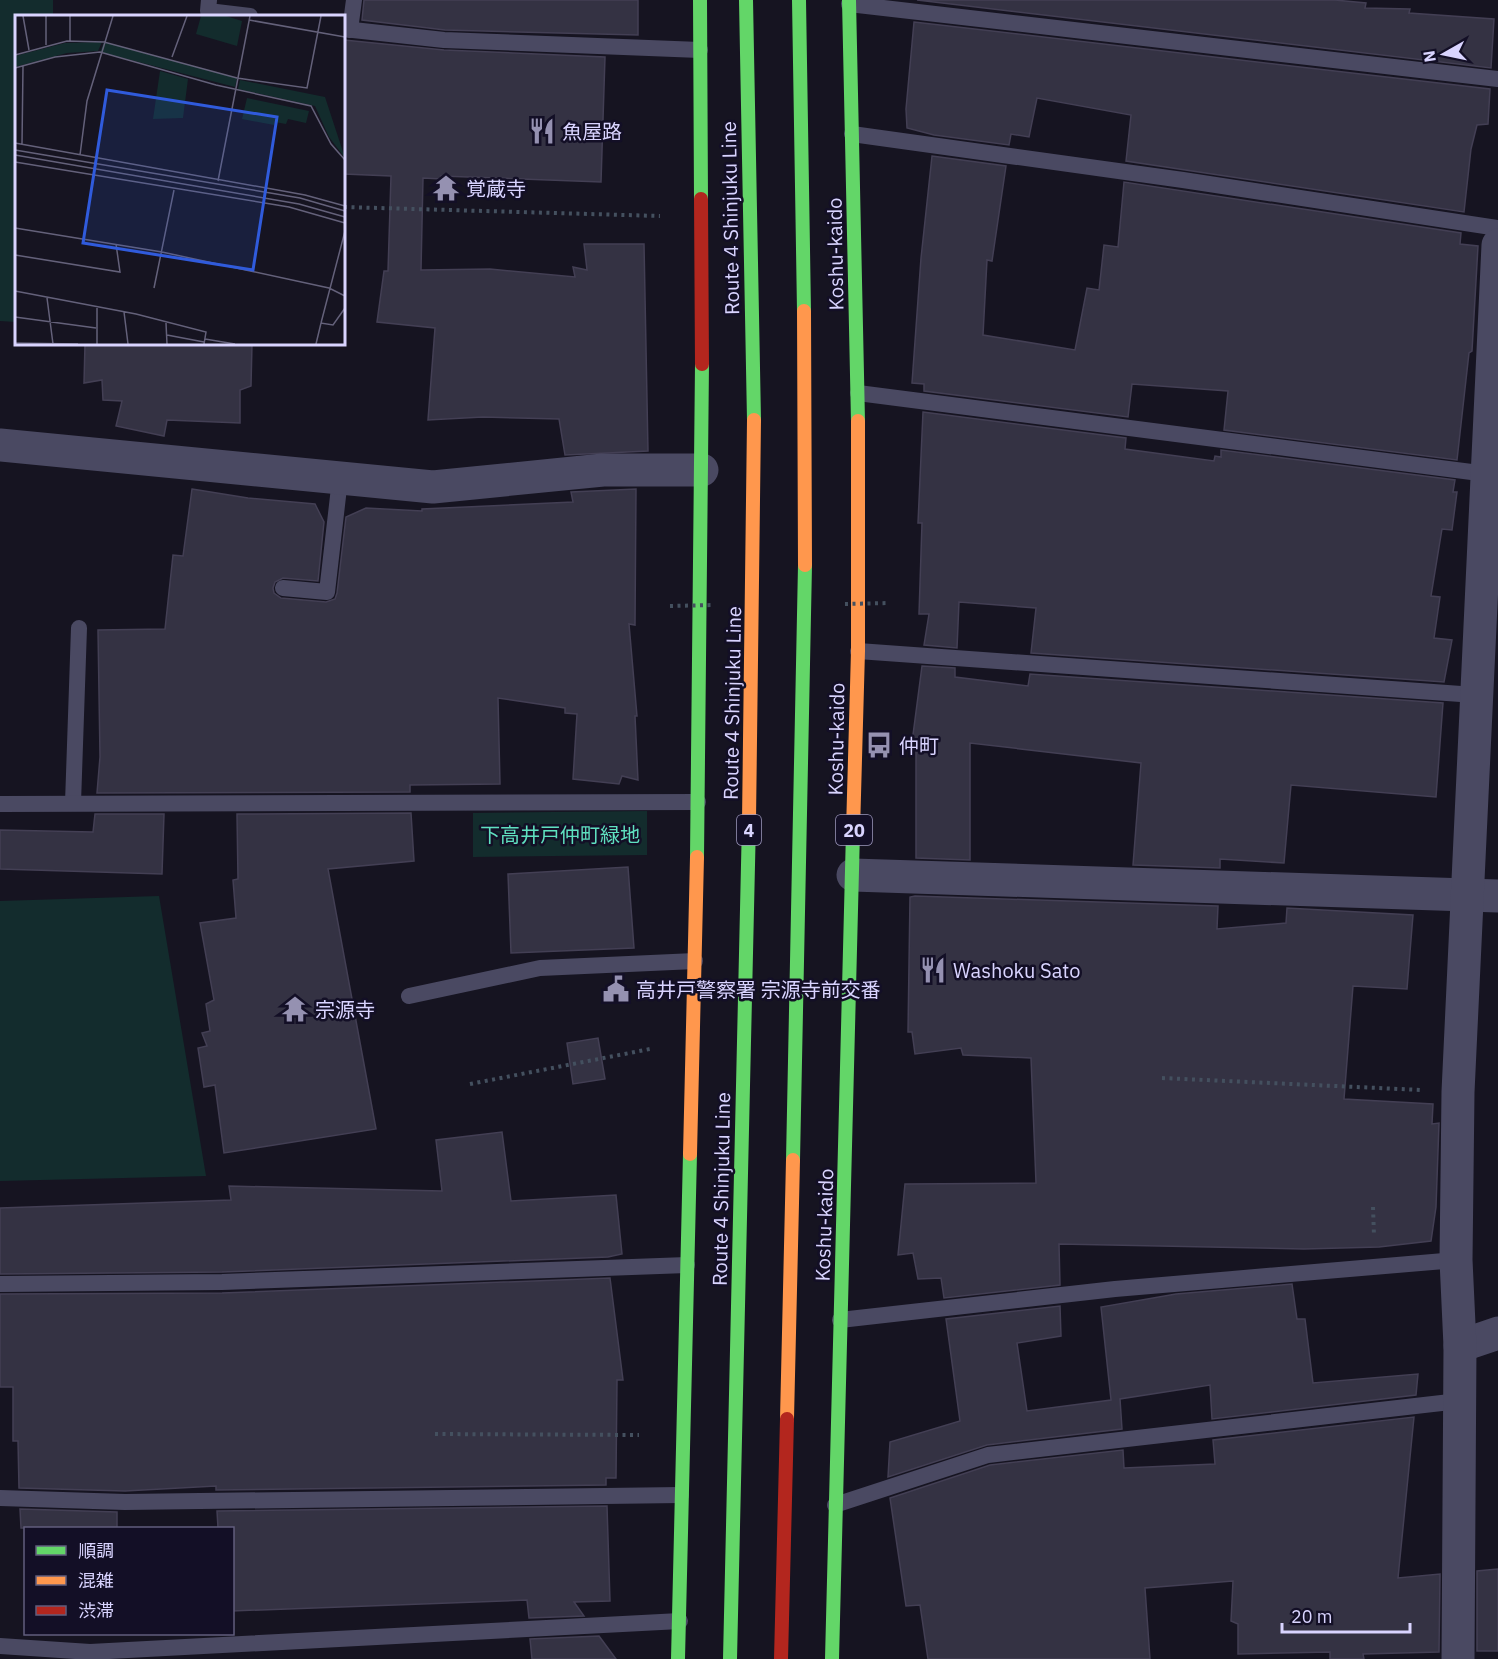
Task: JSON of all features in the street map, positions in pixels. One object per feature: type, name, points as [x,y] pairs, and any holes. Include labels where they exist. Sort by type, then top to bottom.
[{"type":"highway","points":[[678,1659],[698,802],[702,470],[700,0]]},
{"type":"highway","name":"Route 4 Shinjuku Line","points":[[730,1659],[753,635],[754,420],[746,0]]},
{"type":"highway","points":[[781,1659],[805,634],[806,432],[799,0]]},
{"type":"highway","name":"Koshu-kaido","points":[[832,1659],[858,651],[858,393],[849,2]]},
{"type":"street","points":[[1458,1659],[1460,1346],[1456,1260],[1458,1092],[1465,894],[1498,245]]},
{"type":"street","points":[[0,445],[433,487],[603,470],[702,470]]},
{"type":"street","points":[[853,874],[1498,896]]},
{"type":"street","points":[[1460,1346],[1498,1333]]},
{"type":"lane","points":[[209,0],[208,11],[242,15]]},
{"type":"lane","points":[[354,0],[347,30],[444,40],[700,50]]},
{"type":"lane","points":[[849,2],[1498,79]]},
{"type":"lane","points":[[852,134],[1183,180],[1498,228]]},
{"type":"lane","points":[[858,393],[1487,474]]},
{"type":"lane","points":[[283,588],[327,592],[340,479]]},
{"type":"lane","points":[[73,803],[80,628]]},
{"type":"lane","points":[[858,651],[1475,695]]},
{"type":"lane","points":[[0,804],[698,802]]},
{"type":"lane","points":[[409,996],[540,969],[695,961]]},
{"type":"lane","points":[[840,1320],[1115,1289],[1456,1260]]},
{"type":"lane","points":[[0,1284],[222,1282],[687,1265]]},
{"type":"lane","points":[[835,1506],[988,1455],[1459,1401]]},
{"type":"lane","points":[[0,1498],[125,1502],[681,1495]]},
{"type":"lane","points":[[0,1646],[90,1652],[680,1621]]},
{"type":"path","points":[[345,207],[660,216]]},
{"type":"path","points":[[470,1084],[650,1049]]},
{"type":"path","points":[[1162,1078],[1458,1092]]},
{"type":"path","points":[[435,1434],[639,1435]]},
{"type":"green space","points":[[0,0],[53,0],[53,15],[15,15],[15,322],[0,321]]},
{"type":"green space","name":"下高井戸仲町緑地","points":[[647,811],[647,855],[473,857],[473,813]]},
{"type":"green space","points":[[159,896],[206,1176],[0,1181],[0,901]]},
{"type":"building","points":[[364,0],[638,0],[638,35],[445,30],[362,20]]},
{"type":"building","points":[[917,0],[1335,0],[1366,3],[1365,8],[1410,9],[1409,13],[1494,19],[1491,68]]},
{"type":"building","points":[[914,22],[1490,89],[1488,124],[1477,125],[1471,149],[1464,212],[1126,161],[1131,115],[1037,98],[1029,137],[1011,134],[1009,145],[934,135],[907,128],[906,109]]},
{"type":"building","points":[[345,40],[444,50],[605,57],[601,182],[441,176],[441,179],[423,178],[421,270],[490,269],[575,277],[573,267],[587,270],[584,244],[644,244],[648,451],[565,455],[559,419],[483,417],[428,420],[435,328],[377,322],[384,271],[388,271],[391,176],[345,174]]},
{"type":"building","points":[[932,156],[1006,166],[992,261],[987,260],[983,335],[1075,350],[1087,288],[1099,290],[1104,245],[1118,247],[1124,182],[1461,233],[1460,244],[1478,246],[1472,351],[1469,353],[1457,460],[1224,430],[1228,391],[1132,384],[1128,417],[924,391],[924,384],[912,383],[921,258]]},
{"type":"building","points":[[85,345],[252,345],[251,386],[240,390],[240,423],[167,420],[164,436],[116,426],[122,401],[103,400],[102,380],[84,383]]},
{"type":"building","points":[[923,412],[1126,438],[1125,449],[1214,461],[1215,456],[1221,457],[1221,450],[1455,480],[1453,492],[1457,492],[1452,530],[1442,529],[1431,596],[1440,597],[1434,638],[1452,640],[1444,682],[1031,653],[1036,608],[959,602],[957,648],[924,645],[929,614],[919,614],[922,523],[918,523]]},
{"type":"building","points":[[192,489],[248,498],[315,504],[324,522],[318,581],[283,578],[275,582],[273,588],[274,593],[281,598],[326,602],[335,599],[337,593],[346,517],[366,508],[422,511],[422,509],[573,502],[571,492],[636,489],[635,625],[629,624],[637,716],[635,716],[638,780],[622,776],[619,784],[573,779],[577,714],[565,713],[565,708],[498,698],[500,784],[410,785],[410,792],[97,793],[100,757],[98,630],[165,629],[173,555],[183,556]]},
{"type":"building","points":[[922,666],[955,668],[955,677],[1028,686],[1030,674],[1443,703],[1436,797],[1291,785],[1284,863],[1220,859],[1220,868],[1133,865],[1141,763],[970,743],[970,860],[916,858],[916,750],[911,750]]},
{"type":"building","points":[[411,813],[414,861],[328,869],[376,1129],[224,1153],[215,1085],[204,1087],[198,1048],[207,1046],[202,1033],[210,1031],[206,1004],[214,1000],[200,923],[236,918],[233,880],[238,879],[237,814]]},
{"type":"building","points":[[95,814],[164,814],[162,874],[0,869],[0,830],[93,832]]},
{"type":"building","points":[[628,867],[634,948],[511,953],[508,874]]},
{"type":"building","points":[[910,897],[1218,906],[1217,929],[1286,923],[1287,908],[1413,915],[1407,989],[1353,986],[1344,1099],[1433,1104],[1432,1124],[1439,1123],[1436,1207],[1431,1241],[1379,1247],[1304,1249],[1059,1244],[1060,1285],[944,1298],[941,1278],[918,1279],[913,1253],[898,1255],[905,1184],[1036,1183],[1031,1058],[963,1055],[961,1048],[915,1054],[912,1032],[908,1032]]},
{"type":"building","points":[[598,1038],[605,1079],[573,1084],[567,1043]]},
{"type":"building","points":[[502,1132],[511,1201],[616,1195],[622,1254],[608,1257],[222,1272],[0,1274],[0,1208],[231,1200],[229,1186],[442,1191],[436,1140]]},
{"type":"building","points":[[610,1278],[623,1380],[617,1380],[616,1478],[606,1478],[606,1485],[216,1490],[216,1486],[125,1491],[19,1488],[18,1441],[13,1441],[13,1387],[0,1387],[0,1294],[222,1293]]},
{"type":"building","points":[[1292,1284],[1297,1319],[1305,1319],[1313,1383],[1418,1374],[1416,1395],[1212,1419],[1210,1385],[1120,1399],[1122,1429],[987,1445],[888,1477],[890,1442],[960,1421],[946,1319],[1060,1306],[1061,1336],[1017,1343],[1027,1411],[1111,1400],[1101,1307],[1176,1294]]},
{"type":"building","points":[[1414,1417],[1398,1578],[1440,1574],[1439,1652],[1363,1654],[1364,1659],[1330,1659],[1330,1652],[1238,1654],[1238,1624],[1231,1621],[1233,1581],[1145,1588],[1150,1659],[928,1659],[920,1605],[906,1606],[890,1498],[990,1465],[1123,1450],[1124,1468],[1215,1464],[1213,1440]]},
{"type":"building","points":[[607,1506],[610,1601],[574,1602],[584,1616],[529,1618],[527,1600],[234,1611],[234,1527],[218,1527],[217,1511]]},
{"type":"building","points":[[20,1509],[117,1512],[117,1527],[21,1528]]},
{"type":"building","points":[[1498,1569],[1498,1651],[1477,1651],[1477,1571]]},
{"type":"building","points":[[599,1636],[616,1659],[532,1659],[530,1639]]},
{"type":"traffic: fast","points":[[700,0],[701,199]]},
{"type":"traffic: fast","points":[[746,0],[754,420]]},
{"type":"traffic: fast","points":[[799,0],[804,311]]},
{"type":"traffic: fast","points":[[849,0],[858,421]]},
{"type":"traffic: fast","points":[[697,857],[702,364]]},
{"type":"traffic: fast","points":[[793,1160],[805,565]]},
{"type":"traffic: fast","points":[[730,1659],[749,821]]},
{"type":"traffic: fast","points":[[832,1659],[853,831]]},
{"type":"traffic: fast","points":[[678,1659],[690,1154]]},
{"type":"traffic: slow","points":[[804,311],[805,565]]},
{"type":"traffic: slow","points":[[749,821],[754,420]]},
{"type":"traffic: slow","points":[[853,831],[858,651],[858,421]]},
{"type":"traffic: slow","points":[[690,1154],[697,857]]},
{"type":"traffic: slow","points":[[787,1419],[793,1160]]},
{"type":"traffic: jam","points":[[701,199],[702,364]]},
{"type":"traffic: jam","points":[[781,1659],[787,1419]]},
{"type":"place","name":"魚屋路","points":[[542,131]]},
{"type":"place","name":"覚蔵寺","points":[[446,188]]},
{"type":"place","name":"仲町","points":[[879,745]]},
{"type":"place","name":"Washoku Sato","points":[[933,970]]},
{"type":"place","name":"高井戸警察署 宗源寺前交番","points":[[616,989]]},
{"type":"place","name":"宗源寺","points":[[295,1009]]}]
